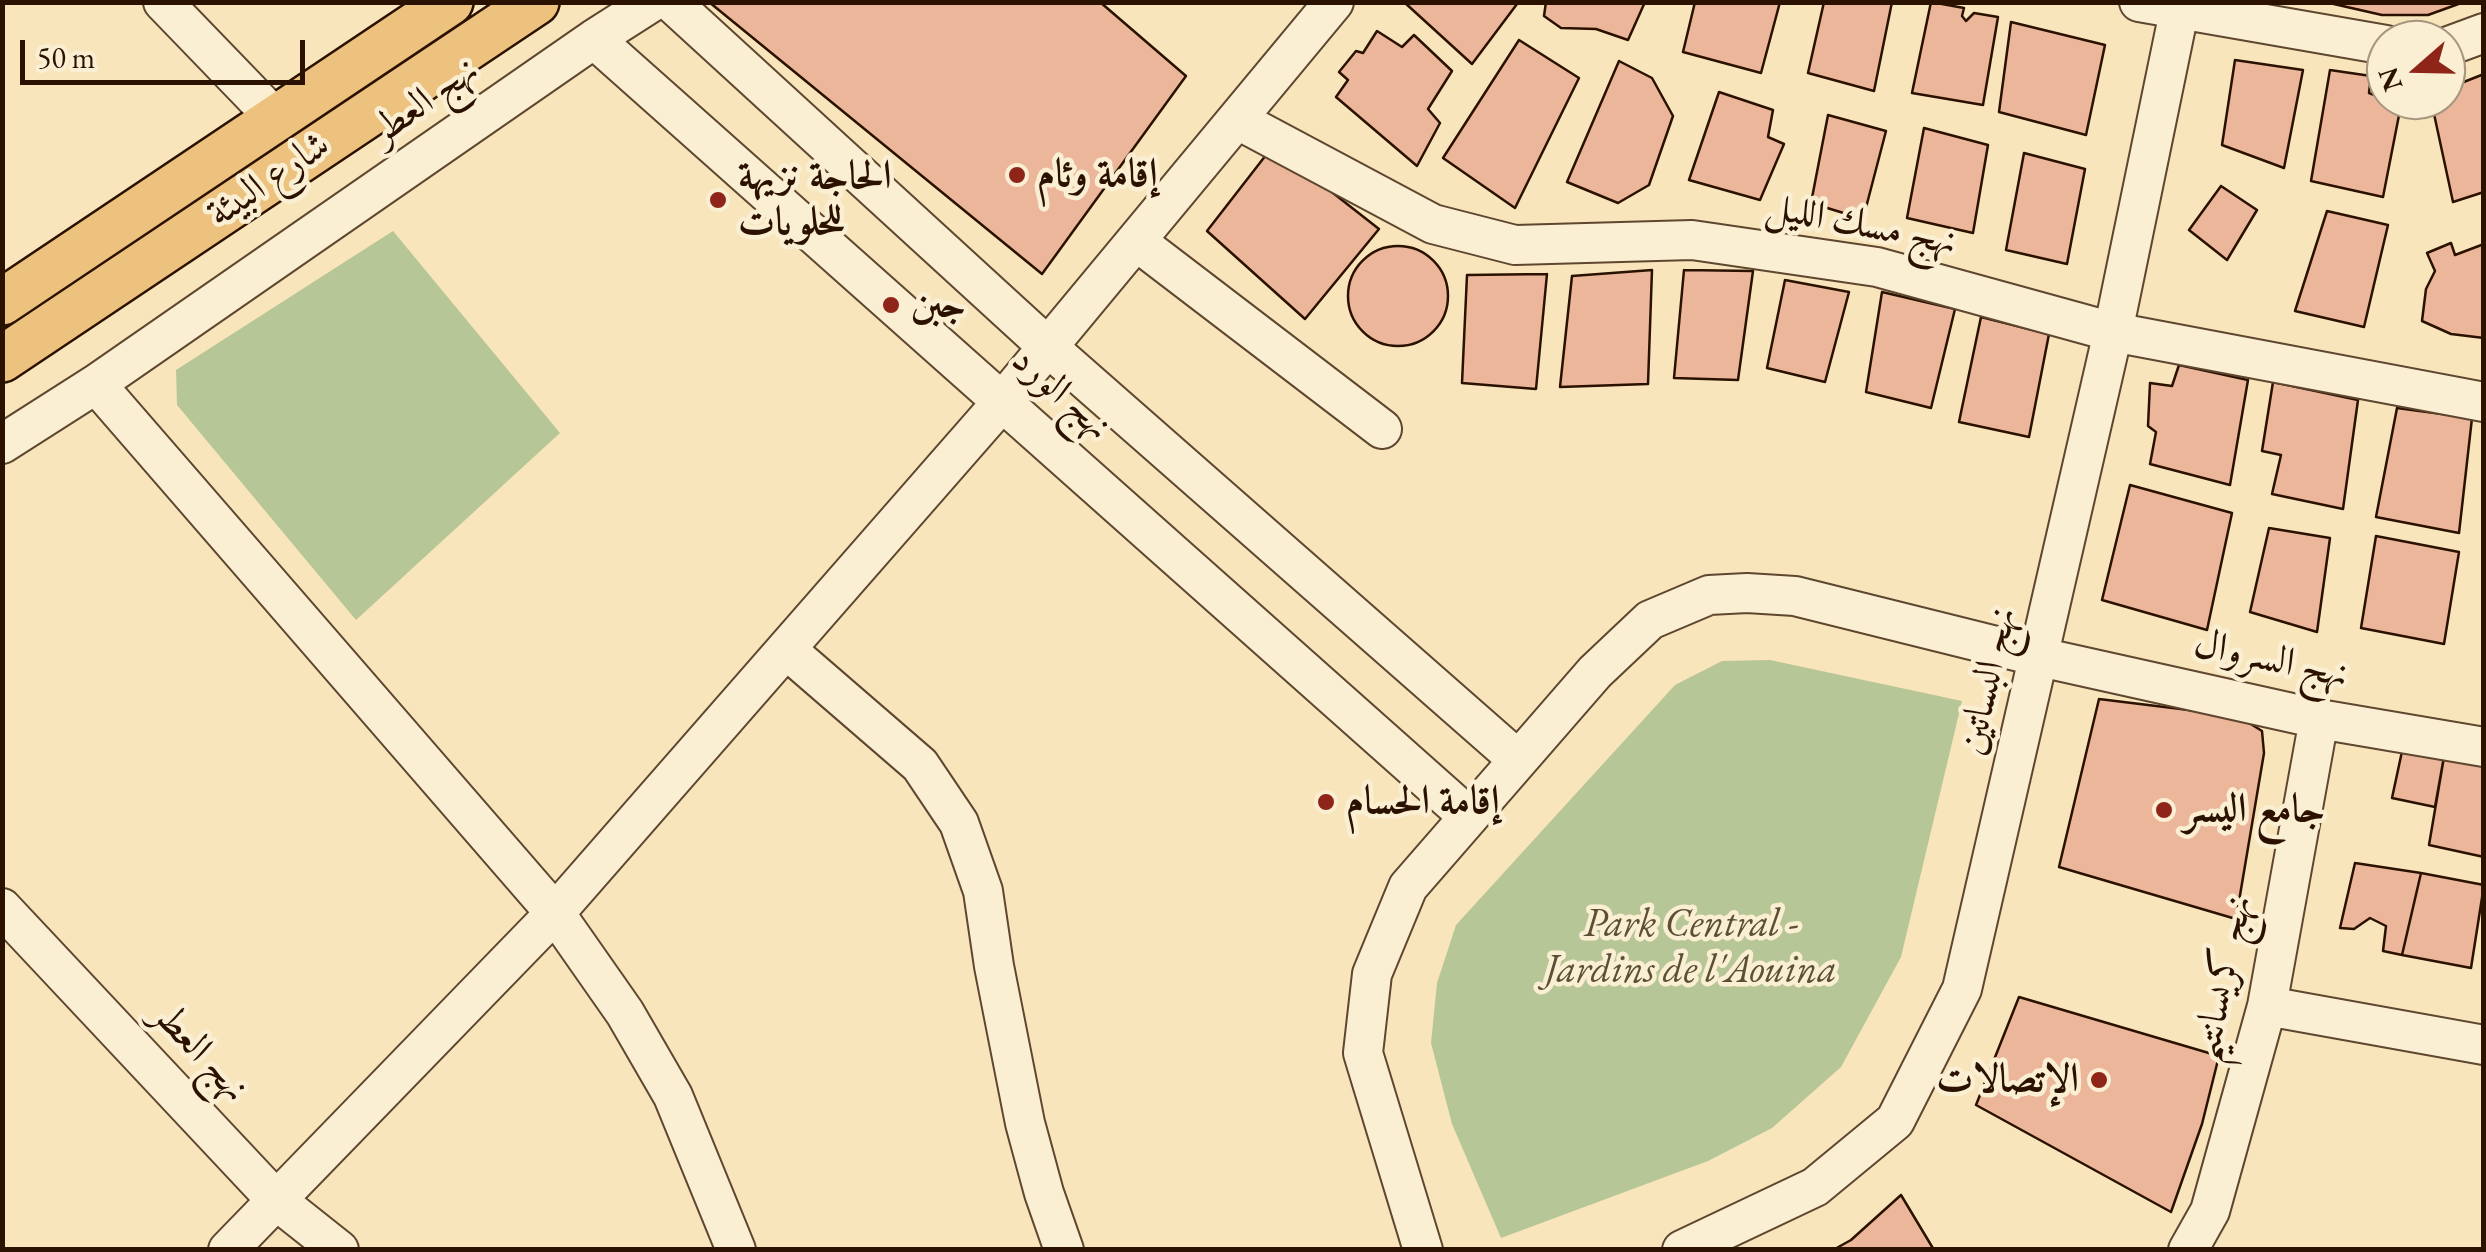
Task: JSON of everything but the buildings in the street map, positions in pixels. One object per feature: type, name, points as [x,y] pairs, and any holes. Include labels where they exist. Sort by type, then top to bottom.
[{"type":"main road","name":"شارع البيئة","points":[[2,302],[450,2]]},
{"type":"main road","name":"شارع البيئة","points":[[2,359],[536,2]]},
{"type":"street","points":[[163,2],[277,120]]},
{"type":"street","name":"نهج العطر","points":[[2,444],[96,384],[652,2]]},
{"type":"street","name":"نهج الورد","points":[[671,2],[1048,348],[1517,759]]},
{"type":"street","points":[[228,1250],[555,913],[1002,402],[1334,2]]},
{"type":"street","points":[[2138,2],[2366,42]]},
{"type":"street","name":"نهج البساتين","points":[[1682,1250],[1815,1187],[1895,1121],[1962,988],[2113,332],[2180,7]]},
{"type":"street","name":"نهج الورد","points":[[594,39],[1468,817]]},
{"type":"street","name":"نهج مسك الليل","points":[[1238,120],[1433,224],[1515,244],[1692,240],[1877,267],[2113,332],[2484,402]]},
{"type":"street","points":[[1136,241],[1382,429]]},
{"type":"street","points":[[96,384],[555,913],[626,1013],[673,1096],[736,1250]]},
{"type":"street","name":"نهج السروال","points":[[1423,1250],[1363,1053],[1372,974],[1408,887],[1595,672],[1650,620],[1709,596],[1796,596],[2040,657],[2319,718],[2484,748]]},
{"type":"street","points":[[787,650],[920,765],[960,822],[983,891],[1025,1123],[1064,1250]]},
{"type":"street","name":"نهج كريسانتيم","points":[[2190,1249],[2222,1176],[2267,1006],[2319,718]]},
{"type":"street","name":"نهج العطر","points":[[2,908],[276,1200],[340,1250]]},
{"type":"street","points":[[2267,1006],[2484,1044]]},
{"type":"green space","points":[[393,231],[560,433],[356,620],[177,405],[176,370]]},
{"type":"green space","name":"Park Central - Jardins de l'Aouina","points":[[1770,660],[1962,701],[1901,957],[1841,1067],[1772,1128],[1708,1161],[1501,1238],[1452,1124],[1431,1043],[1437,983],[1456,925],[1675,685],[1722,661]]},
{"type":"place","name":"إقامة وئام","points":[[1017,175]]},
{"type":"place","name":"الحاجة نزيهة للحلويات","points":[[718,200]]},
{"type":"place","name":"جبن","points":[[891,305]]},
{"type":"place","name":"إقامة الحسام","points":[[1326,802]]},
{"type":"place","name":"جامع اليسر","points":[[2164,810]]},
{"type":"place","name":"الإتصالات","points":[[2099,1080]]}]
